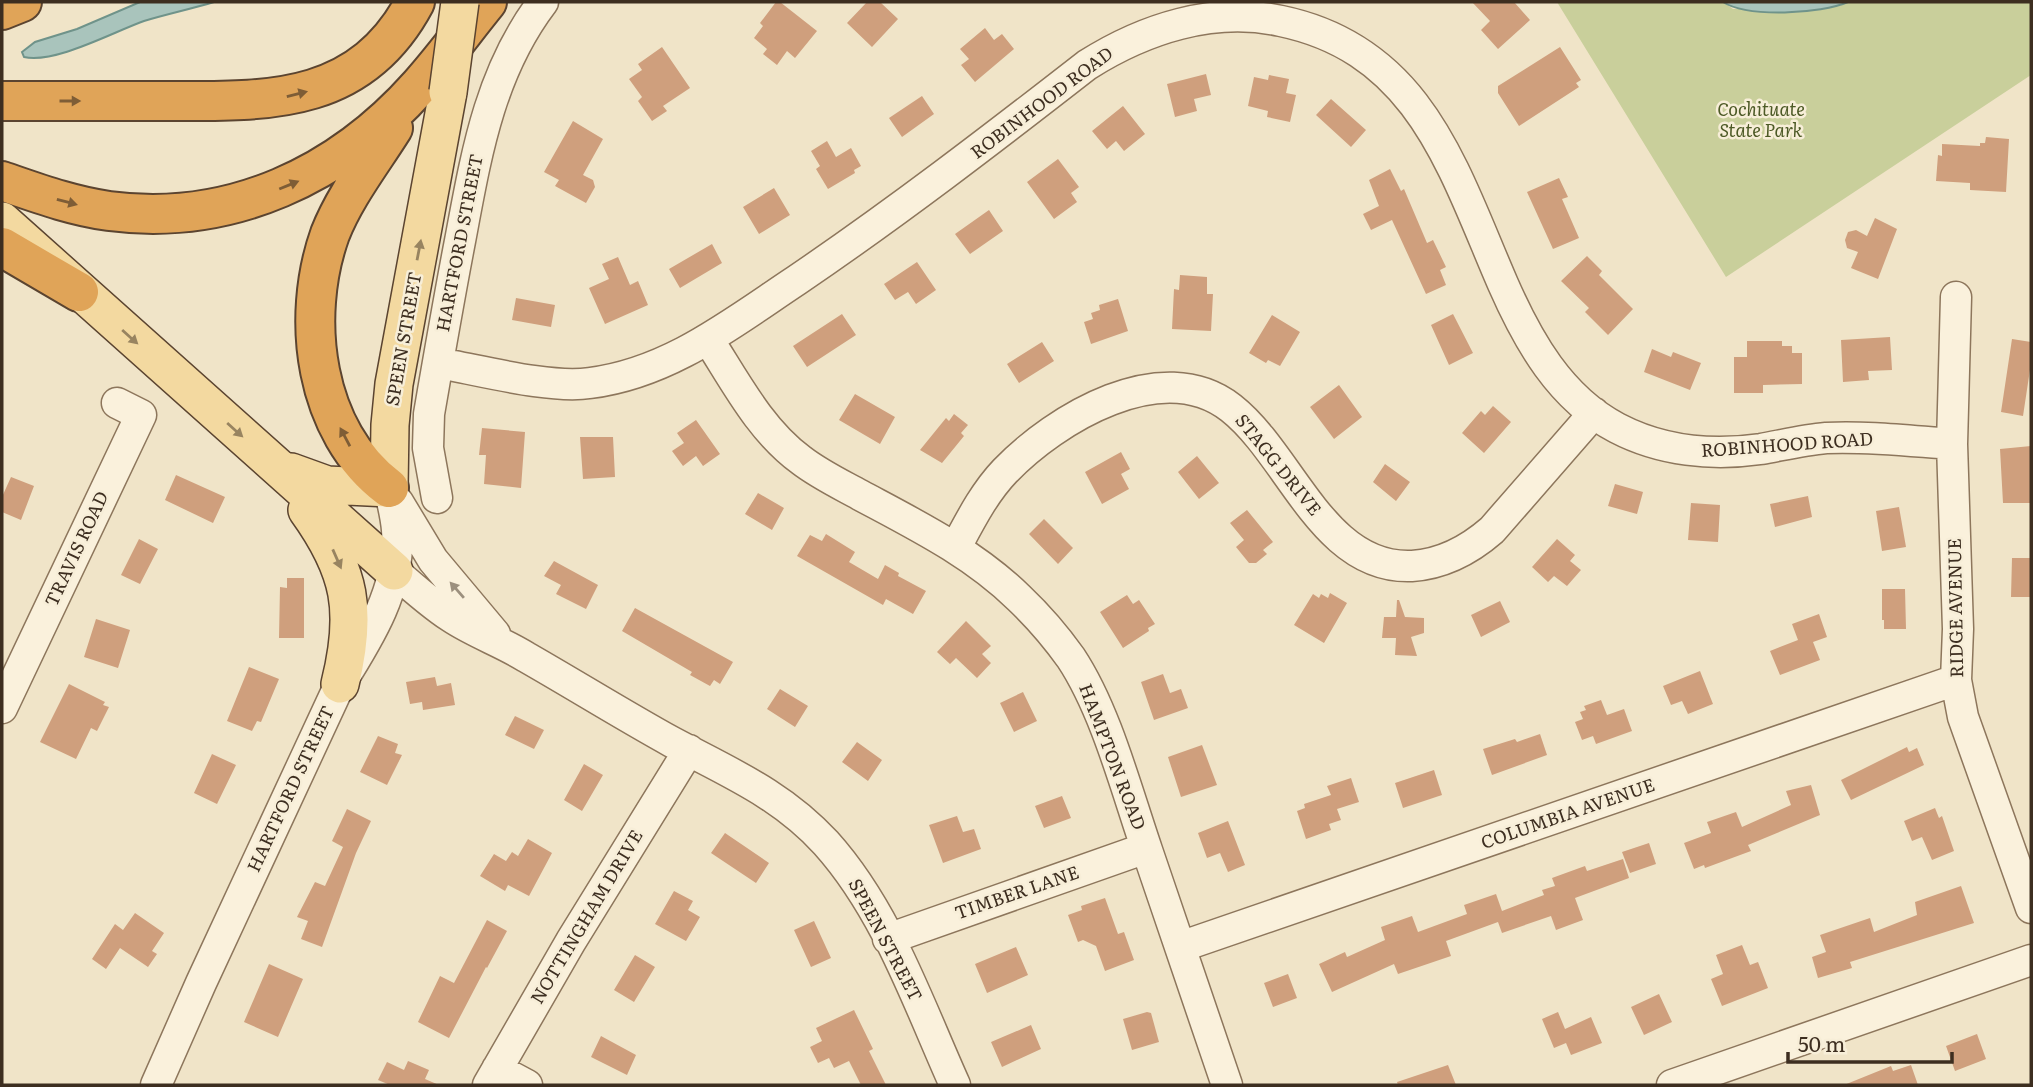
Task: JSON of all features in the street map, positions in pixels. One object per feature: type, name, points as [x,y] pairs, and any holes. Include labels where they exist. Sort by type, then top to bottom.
[{"type":"highway","points":[[2,10],[22,2]]},
{"type":"highway","points":[[2,101],[249,101],[294,96],[321,87],[359,65],[391,37],[415,2]]},
{"type":"highway","points":[[389,488],[368,470],[353,452],[327,399],[317,353],[317,293],[330,235],[344,205],[434,88],[487,2]]},
{"type":"highway","points":[[2,181],[75,204],[127,213],[188,212],[237,203],[295,183],[345,153],[434,88]]},
{"type":"highway","points":[[2,247],[79,292]]},
{"type":"main road","name":"SPEEN STREET","points":[[389,488],[394,384],[434,88],[460,2]]},
{"type":"main road","name":"SPEEN STREET","points":[[2,221],[394,571]]},
{"type":"main road","points":[[271,462],[317,482],[339,486],[389,488]]},
{"type":"main road","points":[[271,462],[317,523],[341,566],[349,609],[346,657],[340,684]]},
{"type":"street","name":"HARTFORD STREET","points":[[437,498],[427,437],[438,363],[484,121],[509,57],[542,2]]},
{"type":"street","name":"ROBINHOOD ROAD","points":[[438,363],[548,382],[581,384],[629,375],[680,356],[897,211],[1110,50],[1159,29],[1186,22],[1212,18],[1266,18],[1297,13],[1369,59],[1392,78],[1412,100],[1442,145],[1511,303],[1536,351],[1573,396],[1616,428],[1640,438],[1696,452],[1731,452],[1823,438],[1852,437],[1952,444]]},
{"type":"street","name":"RIDGE AVENUE","points":[[1956,297],[1952,444],[1958,629],[1956,680],[1964,717],[2031,908]]},
{"type":"street","name":"HAMPTON ROAD","points":[[708,339],[764,424],[781,444],[801,460],[956,547],[1019,597],[1072,659],[1110,742],[1227,1085]]},
{"type":"street","name":"STAGG DRIVE","points":[[956,547],[987,495],[1003,473],[1023,454],[1065,422],[1093,407],[1142,391],[1188,389],[1211,395],[1229,406],[1252,428],[1324,523],[1341,540],[1379,563],[1401,566],[1426,565],[1449,558],[1474,545],[1492,530],[1594,413]]},
{"type":"street","name":"TRAVIS ROAD","points":[[2,708],[141,415],[117,402]]},
{"type":"street","name":"HARTFORD STREET","points":[[156,1085],[340,684],[386,600],[394,571],[397,530],[389,488]]},
{"type":"street","name":"SPEEN STREET","points":[[389,488],[433,560],[502,642]]},
{"type":"street","name":"SPEEN STREET","points":[[394,571],[447,615],[502,642],[755,785],[782,802],[804,822],[849,873],[888,939],[955,1085]]},
{"type":"street","name":"COLUMBIA AVENUE","points":[[1180,947],[1956,680]]},
{"type":"street","name":"NOTTINGHAM DRIVE","points":[[492,1077],[571,941],[689,750]]},
{"type":"street","name":"TIMBER LANE","points":[[888,939],[1146,848]]},
{"type":"street","points":[[1672,1085],[2031,960]]},
{"type":"street","points":[[492,1077],[527,1085]]},
{"type":"green space","name":"Cochituate State Park","points":[[1557,2],[1723,2],[1733,9],[1839,6],[1848,2],[2031,2],[2031,75],[1726,277]]},
{"type":"water","points":[[140,2],[214,2],[144,21],[67,52],[37,58],[24,57],[22,52],[35,42],[77,29]]},
{"type":"water","points":[[1723,2],[1848,2],[1821,9],[1766,12],[1734,7]]},
{"type":"building","points":[[776,2],[780,2],[817,31],[795,58],[787,51],[777,65],[763,54],[767,49],[754,38],[763,26],[760,23]]},
{"type":"building","points":[[867,2],[880,2],[898,19],[872,47],[847,23]]},
{"type":"building","points":[[1472,2],[1514,2],[1530,20],[1498,49],[1481,30],[1490,21]]},
{"type":"building","points":[[985,28],[994,40],[1002,34],[1014,49],[975,82],[961,65],[969,59],[960,49]]},
{"type":"building","points":[[662,47],[690,88],[663,106],[667,111],[652,121],[638,101],[642,97],[629,79],[642,70],[638,64]]},
{"type":"building","points":[[1560,47],[1581,80],[1576,83],[1579,87],[1519,126],[1498,93],[1498,86]]},
{"type":"building","points":[[1206,74],[1211,95],[1194,99],[1197,111],[1175,117],[1167,84]]},
{"type":"building","points":[[1269,75],[1289,79],[1286,93],[1296,95],[1290,122],[1267,117],[1268,111],[1248,106],[1254,77],[1268,80]]},
{"type":"building","points":[[922,96],[934,114],[902,137],[889,118]]},
{"type":"building","points":[[1331,99],[1366,130],[1351,147],[1316,115]]},
{"type":"building","points":[[1123,106],[1145,134],[1124,151],[1116,141],[1107,149],[1092,131]]},
{"type":"building","points":[[573,121],[603,139],[583,175],[593,180],[595,187],[586,203],[555,186],[559,180],[544,172]]},
{"type":"building","points":[[1986,137],[2009,139],[2006,192],[1970,190],[1970,183],[1936,181],[1938,155],[1942,156],[1942,144],[1980,146],[1980,143],[1985,143]]},
{"type":"building","points":[[827,141],[836,157],[851,148],[861,166],[854,170],[855,173],[828,189],[816,169],[820,166],[811,151]]},
{"type":"building","points":[[1058,159],[1079,187],[1071,193],[1077,202],[1054,219],[1027,182]]},
{"type":"building","points":[[1390,169],[1401,191],[1404,189],[1427,243],[1433,240],[1446,267],[1440,270],[1446,285],[1426,294],[1392,220],[1371,230],[1363,214],[1379,206],[1369,180]]},
{"type":"building","points":[[1559,178],[1568,197],[1562,199],[1579,238],[1553,249],[1527,192]]},
{"type":"building","points":[[774,188],[790,215],[759,234],[743,207]]},
{"type":"building","points":[[989,210],[1003,231],[970,254],[955,234]]},
{"type":"building","points":[[1875,218],[1897,229],[1878,279],[1851,268],[1858,252],[1847,248],[1845,240],[1848,232],[1856,230],[1867,236]]},
{"type":"building","points":[[712,244],[722,263],[680,288],[669,269]]},
{"type":"building","points":[[1587,256],[1602,271],[1599,275],[1633,309],[1608,335],[1585,312],[1589,308],[1561,281]]},
{"type":"building","points":[[618,257],[630,285],[638,281],[648,305],[605,324],[589,288],[609,279],[602,264]]},
{"type":"building","points":[[917,262],[936,290],[916,304],[908,292],[895,300],[884,284]]},
{"type":"building","points":[[1180,275],[1207,277],[1207,294],[1213,294],[1211,331],[1172,329],[1174,289],[1179,290]]},
{"type":"building","points":[[516,298],[555,305],[551,327],[512,320]]},
{"type":"building","points":[[1118,299],[1128,331],[1091,344],[1084,322],[1093,319],[1091,313],[1100,310],[1099,305]]},
{"type":"building","points":[[842,314],[856,335],[807,367],[793,346]]},
{"type":"building","points":[[1453,314],[1473,353],[1449,365],[1431,325]]},
{"type":"building","points":[[1272,315],[1300,332],[1280,366],[1268,360],[1266,363],[1249,353]]},
{"type":"building","points":[[1890,337],[1892,370],[1868,371],[1869,380],[1843,382],[1841,340]]},
{"type":"building","points":[[2012,339],[2031,342],[2031,363],[2023,416],[2001,412]]},
{"type":"building","points":[[1747,341],[1782,341],[1782,346],[1792,346],[1792,353],[1802,353],[1802,384],[1763,385],[1763,393],[1734,393],[1734,357],[1747,357]]},
{"type":"building","points":[[1042,342],[1054,361],[1019,383],[1007,364]]},
{"type":"building","points":[[1652,349],[1671,357],[1673,352],[1701,363],[1690,390],[1644,372]]},
{"type":"building","points":[[1339,385],[1362,417],[1334,439],[1310,407]]},
{"type":"building","points":[[855,394],[895,417],[880,444],[839,420]]},
{"type":"building","points":[[1493,406],[1511,422],[1484,453],[1462,433],[1481,411],[1485,415]]},
{"type":"building","points":[[954,414],[968,425],[961,433],[964,436],[942,463],[920,450],[946,418],[949,421]]},
{"type":"building","points":[[696,420],[720,454],[703,466],[696,456],[683,466],[672,451],[684,443],[677,433]]},
{"type":"building","points":[[482,428],[525,432],[521,488],[484,484],[486,455],[479,455]]},
{"type":"building","points":[[580,437],[613,437],[615,477],[583,479]]},
{"type":"building","points":[[2031,446],[2031,503],[2003,503],[2000,449]]},
{"type":"building","points":[[1121,452],[1130,469],[1121,474],[1129,489],[1102,504],[1085,472]]},
{"type":"building","points":[[1197,456],[1219,483],[1199,499],[1178,472]]},
{"type":"building","points":[[1385,464],[1410,482],[1396,501],[1373,482]]},
{"type":"building","points":[[176,475],[225,497],[213,523],[165,500]]},
{"type":"building","points":[[11,477],[34,486],[21,520],[2,512],[2,497]]},
{"type":"building","points":[[1615,484],[1643,492],[1637,514],[1608,506]]},
{"type":"building","points":[[758,493],[784,508],[772,530],[745,514]]},
{"type":"building","points":[[1808,496],[1812,517],[1775,527],[1770,504]]},
{"type":"building","points":[[1691,503],[1720,505],[1718,542],[1688,540]]},
{"type":"building","points":[[1899,507],[1906,547],[1882,551],[1876,511]]},
{"type":"building","points":[[1247,510],[1273,542],[1263,550],[1267,554],[1256,563],[1249,563],[1236,547],[1244,540],[1230,523]]},
{"type":"building","points":[[1044,519],[1073,548],[1058,564],[1029,534]]},
{"type":"building","points":[[826,534],[855,552],[849,562],[878,579],[885,565],[899,573],[898,576],[926,591],[913,614],[886,599],[883,605],[797,556],[810,535],[822,541]]},
{"type":"building","points":[[139,539],[158,549],[140,584],[121,575]]},
{"type":"building","points":[[1557,539],[1575,555],[1570,561],[1581,570],[1567,586],[1554,576],[1548,582],[1532,567]]},
{"type":"building","points":[[2012,558],[2031,558],[2031,597],[2011,597]]},
{"type":"building","points":[[554,561],[598,585],[586,609],[556,594],[561,585],[544,576]]},
{"type":"building","points":[[287,578],[304,578],[304,638],[279,638],[280,587],[287,588]]},
{"type":"building","points":[[1882,589],[1905,589],[1906,629],[1884,629]]},
{"type":"building","points":[[1330,593],[1347,603],[1324,643],[1294,625],[1313,594],[1319,598],[1321,594],[1328,598]]},
{"type":"building","points":[[1127,595],[1133,604],[1139,600],[1155,624],[1123,648],[1100,612]]},
{"type":"building","points":[[1397,600],[1405,617],[1424,618],[1424,633],[1411,637],[1417,656],[1395,655],[1396,638],[1382,638],[1384,617],[1396,617]]},
{"type":"building","points":[[1500,601],[1510,622],[1481,637],[1471,615]]},
{"type":"building","points":[[635,608],[733,662],[720,684],[714,680],[710,686],[690,675],[692,672],[622,631]]},
{"type":"building","points":[[1819,614],[1827,637],[1813,642],[1820,660],[1780,675],[1770,651],[1798,640],[1792,624]]},
{"type":"building","points":[[96,619],[130,630],[118,668],[84,657]]},
{"type":"building","points":[[966,621],[991,646],[982,654],[991,663],[977,678],[956,658],[950,664],[937,652]]},
{"type":"building","points":[[249,667],[279,679],[261,722],[257,721],[252,731],[227,721]]},
{"type":"building","points":[[1700,671],[1713,704],[1688,714],[1682,701],[1671,705],[1663,686]]},
{"type":"building","points":[[1163,674],[1170,693],[1181,689],[1188,708],[1154,720],[1141,682]]},
{"type":"building","points":[[435,677],[437,686],[451,683],[455,705],[423,710],[422,702],[410,704],[406,682]]},
{"type":"building","points":[[69,684],[105,702],[103,705],[109,707],[97,731],[91,728],[76,759],[40,742]]},
{"type":"building","points":[[780,689],[808,706],[795,727],[767,709]]},
{"type":"building","points":[[1023,692],[1037,721],[1014,732],[1000,703]]},
{"type":"building","points":[[1601,700],[1607,715],[1624,709],[1632,731],[1596,744],[1593,736],[1582,740],[1575,722],[1583,719],[1580,712],[1586,710],[1584,706]]},
{"type":"building","points":[[515,716],[544,730],[534,749],[505,735]]},
{"type":"building","points":[[1540,734],[1547,755],[1492,775],[1483,749]]},
{"type":"building","points":[[378,736],[398,744],[395,753],[402,755],[387,785],[360,772]]},
{"type":"building","points":[[857,742],[882,760],[868,781],[842,762]]},
{"type":"building","points":[[1202,745],[1217,785],[1181,797],[1168,757]]},
{"type":"building","points":[[1907,747],[1909,752],[1917,748],[1924,765],[1851,800],[1841,780]]},
{"type":"building","points":[[212,754],[236,765],[217,804],[194,793]]},
{"type":"building","points":[[584,764],[603,775],[582,811],[564,800]]},
{"type":"building","points":[[1434,770],[1442,795],[1403,808],[1395,783]]},
{"type":"building","points":[[1351,778],[1359,802],[1337,809],[1341,820],[1329,824],[1331,830],[1306,839],[1297,811],[1305,808],[1304,804],[1331,795],[1327,786]]},
{"type":"building","points":[[1811,785],[1820,815],[1748,845],[1751,851],[1705,868],[1704,865],[1694,869],[1684,843],[1711,833],[1707,822],[1736,812],[1742,827],[1791,805],[1786,791]]},
{"type":"building","points":[[1062,796],[1071,818],[1044,828],[1035,806]]},
{"type":"building","points":[[1935,808],[1939,818],[1942,816],[1954,851],[1932,860],[1922,837],[1912,841],[1904,821]]},
{"type":"building","points":[[347,809],[371,821],[356,853],[322,947],[301,939],[308,921],[297,917],[315,882],[325,886],[343,847],[332,841]]},
{"type":"building","points":[[957,816],[963,832],[974,829],[981,849],[943,863],[929,825]]},
{"type":"building","points":[[1228,821],[1245,865],[1228,872],[1220,853],[1207,858],[1198,833]]},
{"type":"building","points":[[725,833],[769,863],[756,883],[711,853]]},
{"type":"building","points":[[528,839],[552,853],[529,896],[508,885],[505,891],[480,876],[494,854],[506,861],[512,852],[518,856]]},
{"type":"building","points":[[1649,843],[1656,864],[1630,873],[1622,852]]},
{"type":"building","points":[[1623,859],[1629,878],[1575,898],[1583,920],[1556,930],[1551,916],[1502,933],[1498,922],[1446,941],[1451,956],[1398,974],[1394,964],[1332,992],[1319,964],[1345,952],[1347,957],[1385,940],[1381,927],[1412,916],[1418,932],[1467,914],[1464,905],[1496,894],[1502,911],[1544,895],[1542,890],[1555,886],[1552,878],[1585,866],[1587,871]]},
{"type":"building","points":[[1961,886],[1974,923],[1850,962],[1852,968],[1818,978],[1812,957],[1826,952],[1820,935],[1870,918],[1874,932],[1917,915],[1915,902]]},
{"type":"building","points":[[674,891],[693,901],[688,910],[700,917],[686,941],[655,924]]},
{"type":"building","points":[[1105,898],[1118,934],[1124,932],[1134,960],[1105,971],[1096,946],[1083,940],[1078,942],[1068,915],[1082,910],[1081,906]]},
{"type":"building","points":[[135,913],[164,933],[152,951],[157,954],[148,967],[120,948],[106,969],[92,959],[115,924],[123,930]]},
{"type":"building","points":[[487,920],[507,931],[449,1038],[418,1022],[440,976],[454,983]]},
{"type":"building","points":[[814,921],[831,958],[811,967],[794,930]]},
{"type":"building","points":[[1742,945],[1750,965],[1758,962],[1768,988],[1722,1006],[1711,979],[1723,974],[1716,955]]},
{"type":"building","points":[[1016,947],[1028,975],[987,993],[975,964]]},
{"type":"building","points":[[635,955],[655,967],[634,1002],[614,990]]},
{"type":"building","points":[[269,964],[303,979],[278,1037],[244,1022]]},
{"type":"building","points":[[1288,974],[1297,998],[1273,1007],[1264,983]]},
{"type":"building","points":[[1659,994],[1672,1022],[1644,1035],[1631,1007]]},
{"type":"building","points":[[854,1010],[873,1049],[869,1051],[886,1085],[861,1085],[849,1061],[834,1068],[829,1058],[818,1063],[810,1047],[822,1041],[816,1028]]},
{"type":"building","points":[[1558,1012],[1565,1029],[1591,1017],[1602,1043],[1571,1055],[1566,1043],[1554,1048],[1542,1019]]},
{"type":"building","points":[[1151,1013],[1159,1042],[1132,1050],[1123,1019]]},
{"type":"building","points":[[1031,1025],[1041,1049],[1002,1067],[991,1042]]},
{"type":"building","points":[[1977,1034],[1986,1059],[1955,1071],[1946,1046]]},
{"type":"building","points":[[601,1036],[636,1055],[627,1075],[591,1057]]},
{"type":"building","points":[[408,1061],[429,1070],[425,1079],[439,1085],[390,1085],[378,1080],[387,1062],[404,1070]]},
{"type":"building","points":[[1448,1065],[1456,1085],[1398,1085],[1397,1082]]},
{"type":"building","points":[[1911,1065],[1918,1085],[1844,1085],[1891,1066],[1893,1071]]}]
